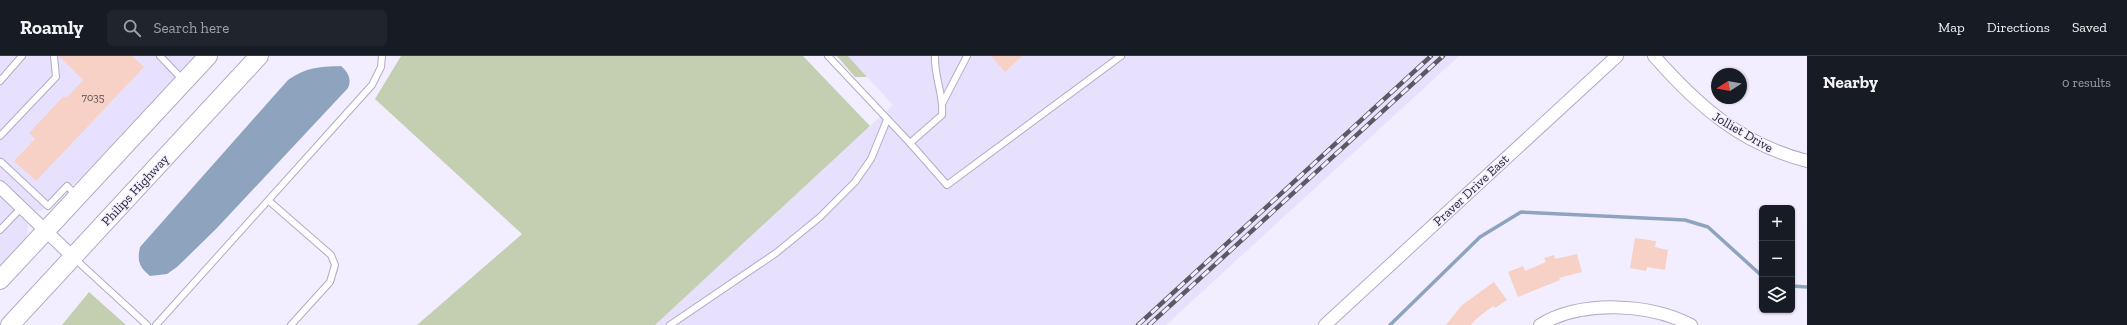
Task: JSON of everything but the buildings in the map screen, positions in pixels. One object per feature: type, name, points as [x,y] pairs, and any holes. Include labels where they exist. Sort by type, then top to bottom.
[{"type":"main road","points":[[0,280],[208,56]]},
{"type":"main road","name":"Philips Highway","points":[[10,325],[260,56]]},
{"type":"street","name":"Praver Drive East","points":[[1325,325],[1617,56]]},
{"type":"street","name":"Jolliet Drive","points":[[1654,56],[1683,89],[1709,112],[1730,127],[1790,157],[1807,161]]},
{"type":"street","points":[[0,187],[73,257]]},
{"type":"street","points":[[1540,325],[1560,316],[1593,309],[1611,308],[1659,312],[1691,325]]},
{"type":"lane","points":[[0,82],[22,56]]},
{"type":"lane","points":[[0,136],[56,77],[54,56]]},
{"type":"lane","points":[[160,56],[184,82]]},
{"type":"lane","points":[[156,325],[372,85],[381,67],[382,56]]},
{"type":"lane","points":[[828,56],[910,143],[947,185],[1121,56]]},
{"type":"lane","points":[[910,143],[942,115],[943,102],[934,68],[935,56]]},
{"type":"lane","points":[[943,102],[967,56]]},
{"type":"lane","points":[[670,325],[776,253],[820,217],[855,182],[867,164],[887,120]]},
{"type":"lane","points":[[0,162],[48,206],[67,186],[78,196]]},
{"type":"lane","points":[[269,201],[330,255],[335,265],[330,282],[292,325]]},
{"type":"lane","points":[[0,230],[22,207]]},
{"type":"lane","points":[[73,257],[147,325]]},
{"type":"shaded area","points":[[0,56],[195,56],[80,179],[41,211],[32,211],[0,181]]},
{"type":"shaded area","points":[[848,56],[1459,56],[1166,325],[655,325],[893,105]]},
{"type":"shaded area","points":[[0,197],[28,224],[27,239],[0,268]]},
{"type":"green space","points":[[401,56],[803,56],[870,126],[655,325],[417,325],[522,234],[375,99]]},
{"type":"green space","points":[[837,56],[848,56],[867,77],[855,77]]},
{"type":"green space","points":[[89,292],[126,325],[62,325]]},
{"type":"water","points":[[341,66],[349,76],[350,82],[348,88],[216,229],[177,267],[167,274],[150,276],[146,273],[141,267],[139,260],[140,247],[288,80],[301,72],[313,68]]},
{"type":"waterway","points":[[1390,325],[1480,237],[1521,212],[1685,220],[1708,227],[1759,273]]},
{"type":"waterway","points":[[1795,286],[1807,287]]},
{"type":"railway","points":[[1138,325],[1431,56]]},
{"type":"railway","points":[[1149,325],[1443,56]]}]
